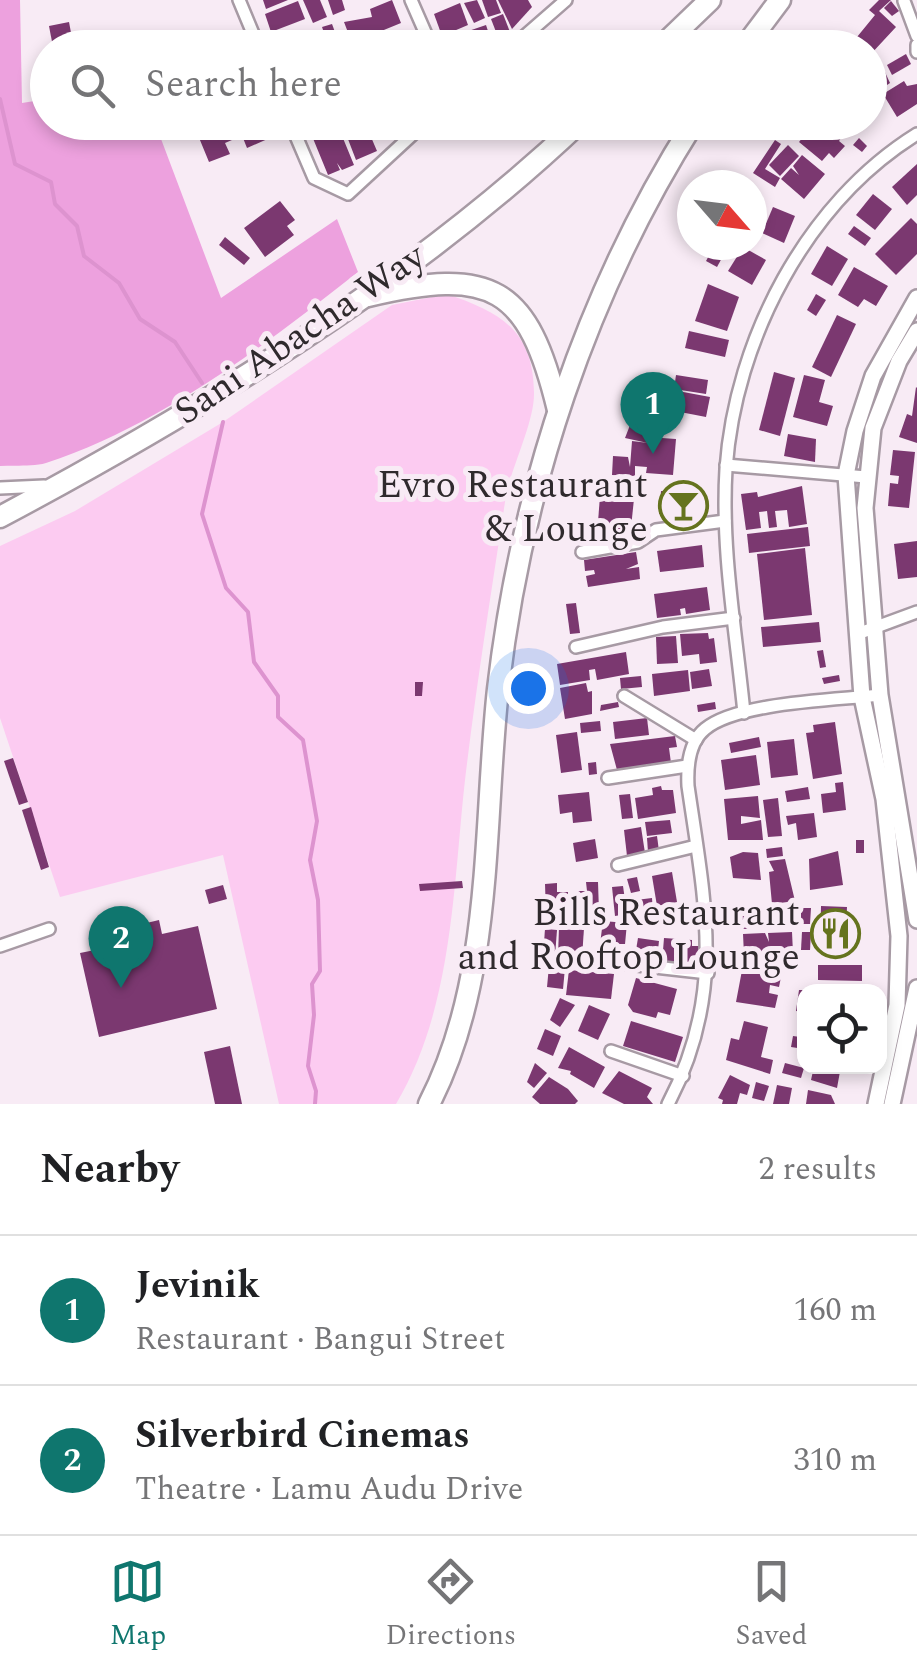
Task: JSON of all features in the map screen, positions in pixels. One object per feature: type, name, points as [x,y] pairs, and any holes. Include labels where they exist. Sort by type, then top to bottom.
[{"type":"highway","points":[[679,30],[710,0]]},
{"type":"highway","points":[[757,30],[780,0]]},
{"type":"highway","points":[[764,21],[789,0]]},
{"type":"highway","name":"Sani Abacha Way","points":[[0,517],[105,461],[330,318],[494,197],[559,140]]},
{"type":"highway","points":[[429,1104],[458,1026],[474,960],[498,692],[512,594],[558,410],[621,254],[684,140]]},
{"type":"highway","points":[[358,298],[436,281],[458,282],[497,294],[527,320],[538,341],[558,410]]},
{"type":"main road","points":[[917,298],[888,342],[873,376],[854,431],[846,475],[849,548],[860,633],[917,920]]},
{"type":"main road","points":[[876,1104],[897,1005],[899,936],[871,696],[878,627],[866,545],[866,478],[882,397],[917,331]]},
{"type":"main road","points":[[892,1104],[917,988]]},
{"type":"street","points":[[239,0],[252,30]]},
{"type":"street","points":[[412,0],[424,30]]},
{"type":"street","points":[[904,1],[917,36]]},
{"type":"street","points":[[530,30],[560,2]]},
{"type":"street","points":[[744,713],[725,522],[726,465],[739,396],[773,296],[803,249],[860,180],[917,134]]},
{"type":"street","points":[[298,140],[314,178],[348,194],[406,140]]},
{"type":"street","points":[[726,465],[866,478]]},
{"type":"street","points":[[0,488],[63,484]]},
{"type":"street","points":[[582,552],[638,542],[656,530],[725,522]]},
{"type":"street","points":[[860,633],[917,612]]},
{"type":"street","points":[[576,647],[663,627],[734,618]]},
{"type":"street","points":[[624,696],[696,740]]},
{"type":"street","points":[[668,1104],[683,1076],[703,1012],[708,972],[709,940],[687,766],[696,740],[706,728],[744,713],[871,696]]},
{"type":"street","points":[[608,778],[687,766]]},
{"type":"street","points":[[618,864],[696,846]]},
{"type":"street","points":[[0,946],[49,929]]},
{"type":"street","points":[[628,964],[708,972]]},
{"type":"street","points":[[611,1051],[683,1076]]},
{"type":"shaded area","points":[[0,0],[20,0],[22,103],[30,102],[30,140],[161,140],[221,298],[337,219],[358,272],[210,381],[130,428],[46,463],[0,466]]},
{"type":"shaded area","points":[[447,294],[482,308],[510,326],[527,353],[534,392],[531,417],[505,502],[474,710],[440,988],[415,1067],[396,1104],[279,1104],[223,855],[60,897],[0,718],[0,546],[75,511],[223,422],[392,305]]},
{"type":"building","points":[[263,0],[288,0],[266,9]]},
{"type":"building","points":[[303,0],[320,0],[327,17],[313,23]]},
{"type":"building","points":[[328,0],[342,0],[345,10],[333,15]]},
{"type":"building","points":[[392,0],[401,23],[384,30],[347,30],[344,22],[372,17],[370,9]]},
{"type":"building","points":[[477,0],[485,18],[474,23],[464,3]]},
{"type":"building","points":[[482,0],[496,0],[501,13],[488,17]]},
{"type":"building","points":[[498,0],[528,0],[532,7],[512,29]]},
{"type":"building","points":[[879,0],[891,0],[879,11],[896,27],[887,37],[887,30],[863,30],[875,15],[869,10]]},
{"type":"building","points":[[298,1],[305,19],[270,30],[265,14]]},
{"type":"building","points":[[891,1],[899,11],[892,16],[884,8]]},
{"type":"building","points":[[460,3],[468,25],[440,30],[434,14]]},
{"type":"building","points":[[503,14],[509,30],[495,30],[491,19]]},
{"type":"building","points":[[69,22],[71,30],[50,30],[49,26]]},
{"type":"building","points":[[906,54],[911,64],[892,75],[887,65]]},
{"type":"building","points":[[904,81],[907,86],[917,84],[917,104],[897,117],[887,101],[887,92]]},
{"type":"building","points":[[200,140],[232,140],[225,143],[230,154],[209,162]]},
{"type":"building","points":[[244,140],[265,140],[247,148]]},
{"type":"building","points":[[314,140],[344,140],[354,165],[342,170],[337,163],[340,170],[328,175]]},
{"type":"building","points":[[348,140],[372,140],[377,151],[356,160]]},
{"type":"building","points":[[775,140],[781,144],[767,170],[755,170]]},
{"type":"building","points":[[840,140],[845,146],[834,158],[829,153],[822,161],[799,142]]},
{"type":"building","points":[[861,140],[867,146],[862,152],[853,145]]},
{"type":"building","points":[[788,145],[799,156],[780,176],[769,165]]},
{"type":"building","points":[[802,155],[825,174],[804,199],[781,179],[791,168],[799,175],[793,166]]},
{"type":"building","points":[[917,164],[917,195],[907,205],[892,187]]},
{"type":"building","points":[[767,170],[780,178],[775,187],[767,182]]},
{"type":"building","points":[[873,194],[892,209],[875,230],[856,215]]},
{"type":"building","points":[[280,201],[295,220],[287,226],[294,235],[265,257],[244,228]]},
{"type":"building","points":[[773,207],[795,216],[784,243],[767,235]]},
{"type":"building","points":[[911,218],[917,224],[917,254],[896,275],[875,254]]},
{"type":"building","points":[[854,226],[871,238],[865,246],[848,234]]},
{"type":"building","points":[[225,237],[250,258],[244,265],[219,245]]},
{"type":"building","points":[[827,246],[848,259],[832,286],[811,274]]},
{"type":"building","points":[[735,260],[766,260],[752,285],[728,271]]},
{"type":"building","points":[[854,267],[888,286],[876,306],[864,299],[858,307],[838,295]]},
{"type":"building","points":[[708,284],[739,297],[727,331],[695,321]]},
{"type":"building","points":[[816,294],[826,300],[816,316],[807,310]]},
{"type":"building","points":[[837,315],[856,324],[831,377],[812,367]]},
{"type":"building","points":[[689,331],[729,340],[725,357],[685,348]]},
{"type":"building","points":[[774,372],[795,378],[780,436],[759,430]]},
{"type":"building","points":[[676,375],[708,380],[706,394],[674,389]]},
{"type":"building","points":[[804,375],[825,380],[819,402],[833,406],[827,426],[793,417]]},
{"type":"building","points":[[657,381],[671,384],[663,414],[649,411]]},
{"type":"building","points":[[916,387],[917,443],[899,437],[907,414],[912,416]]},
{"type":"building","points":[[678,391],[710,397],[706,417],[675,411]]},
{"type":"building","points":[[632,420],[662,425],[660,435],[648,437],[676,439],[673,475],[646,473],[647,467],[635,466],[635,476],[612,475],[613,456],[628,457],[630,467],[632,441],[648,443],[625,438]]},
{"type":"building","points":[[788,434],[816,439],[815,462],[784,456]]},
{"type":"building","points":[[893,450],[915,452],[909,508],[888,506],[890,483],[898,484],[899,476],[890,475]]},
{"type":"building","points":[[599,477],[625,479],[624,491],[598,489]]},
{"type":"building","points":[[802,486],[807,524],[789,527],[787,510],[775,511],[777,527],[769,528],[767,511],[759,512],[761,528],[746,530],[741,494],[757,492],[758,497]]},
{"type":"building","points":[[661,491],[699,493],[694,516],[659,514]]},
{"type":"building","points":[[600,496],[634,499],[630,537],[597,535]]},
{"type":"building","points":[[808,527],[810,546],[749,553],[747,534]]},
{"type":"building","points":[[917,541],[917,577],[898,579],[894,544]]},
{"type":"building","points":[[702,545],[704,567],[660,572],[657,551]]},
{"type":"building","points":[[805,548],[812,615],[764,620],[757,554]]},
{"type":"building","points":[[636,552],[638,564],[626,569],[639,567],[640,579],[588,587],[586,576],[595,574],[594,570],[585,571],[584,560]]},
{"type":"building","points":[[707,587],[710,610],[686,614],[685,608],[680,609],[681,615],[657,618],[654,594]]},
{"type":"building","points":[[576,603],[580,633],[570,634],[566,604]]},
{"type":"building","points":[[819,622],[821,642],[763,647],[761,627]]},
{"type":"building","points":[[708,633],[709,639],[714,638],[717,662],[700,664],[699,654],[682,656],[680,634]]},
{"type":"building","points":[[676,636],[678,663],[657,664],[656,637]]},
{"type":"building","points":[[823,650],[826,667],[820,668],[817,651]]},
{"type":"building","points":[[626,652],[629,674],[597,680],[595,669],[589,670],[590,680],[560,685],[557,664]]},
{"type":"building","points":[[709,669],[712,686],[692,689],[690,672]]},
{"type":"building","points":[[688,670],[690,691],[654,696],[652,674]]},
{"type":"building","points":[[839,675],[840,681],[824,684],[822,678]]},
{"type":"building","points":[[641,676],[642,687],[621,689],[620,678]]},
{"type":"building","points":[[415,682],[423,682],[422,696],[415,696]]},
{"type":"building","points":[[586,683],[588,692],[592,691],[592,714],[565,719],[560,688]]},
{"type":"building","points":[[618,702],[619,707],[600,711],[601,705]]},
{"type":"building","points":[[715,702],[716,709],[698,712],[697,705]]},
{"type":"building","points":[[647,718],[649,735],[615,739],[613,722]]},
{"type":"building","points":[[600,721],[601,731],[581,733],[580,723]]},
{"type":"building","points":[[835,722],[842,774],[813,779],[806,733],[814,732],[813,725]]},
{"type":"building","points":[[577,732],[582,770],[561,773],[556,735]]},
{"type":"building","points":[[675,736],[677,747],[669,748],[671,763],[617,770],[610,744]]},
{"type":"building","points":[[759,737],[761,747],[731,753],[729,743]]},
{"type":"building","points":[[794,739],[798,775],[771,778],[767,742]]},
{"type":"building","points":[[756,755],[760,785],[725,790],[721,760]]},
{"type":"building","points":[[13,758],[28,802],[19,805],[4,761]]},
{"type":"building","points":[[596,762],[597,774],[589,775],[588,763]]},
{"type":"building","points":[[843,782],[846,810],[823,813],[821,794],[836,792],[835,783]]},
{"type":"building","points":[[661,786],[662,790],[673,790],[676,813],[638,819],[635,798],[653,795],[652,788]]},
{"type":"building","points":[[808,787],[810,799],[787,802],[785,791]]},
{"type":"building","points":[[589,792],[592,821],[573,823],[572,812],[560,814],[558,795]]},
{"type":"building","points":[[630,794],[633,818],[622,819],[619,795]]},
{"type":"building","points":[[758,796],[760,818],[741,816],[741,824],[761,820],[763,840],[728,840],[724,799]]},
{"type":"building","points":[[778,798],[782,836],[768,837],[763,800]]},
{"type":"building","points":[[31,807],[49,867],[41,870],[22,810]]},
{"type":"building","points":[[814,813],[817,837],[798,840],[796,823],[788,825],[786,816]]},
{"type":"building","points":[[670,820],[672,833],[647,836],[645,822]]},
{"type":"building","points":[[641,827],[645,853],[627,856],[624,830]]},
{"type":"building","points":[[657,836],[659,851],[648,852],[647,838]]},
{"type":"building","points":[[595,839],[598,858],[576,862],[573,843]]},
{"type":"building","points":[[856,840],[864,840],[864,853],[856,853]]},
{"type":"building","points":[[782,847],[783,856],[767,858],[766,849]]},
{"type":"building","points":[[838,851],[843,885],[810,890],[809,859]]},
{"type":"building","points":[[743,852],[758,853],[761,880],[733,878],[730,857]]},
{"type":"building","points":[[785,859],[795,901],[772,904],[769,872],[774,871],[769,861]]},
{"type":"building","points":[[672,872],[677,902],[657,906],[652,876]]},
{"type":"building","points":[[637,877],[640,891],[631,893],[627,879]]},
{"type":"building","points":[[462,881],[463,888],[420,891],[419,884]]},
{"type":"building","points":[[586,882],[598,882],[599,912],[577,912],[576,891],[587,891]]},
{"type":"building","points":[[557,883],[557,892],[568,892],[568,913],[546,914],[545,884]]},
{"type":"building","points":[[223,885],[227,899],[209,904],[205,890]]},
{"type":"building","points":[[623,886],[627,914],[615,916],[612,887]]},
{"type":"building","points":[[652,898],[653,914],[637,915],[636,900]]},
{"type":"building","points":[[791,906],[792,927],[768,928],[767,919],[765,928],[743,929],[742,908]]},
{"type":"building","points":[[821,906],[847,907],[845,949],[820,949]]},
{"type":"building","points":[[801,908],[811,908],[810,924],[801,924]]},
{"type":"building","points":[[159,920],[162,934],[198,926],[217,1009],[99,1037],[80,953],[100,949],[97,935]]},
{"type":"building","points":[[603,921],[627,923],[625,944],[600,944]]},
{"type":"building","points":[[559,927],[584,928],[582,958],[558,957]]},
{"type":"building","points":[[545,929],[557,930],[555,956],[543,956]]},
{"type":"building","points":[[792,932],[793,953],[744,955],[743,934],[765,933],[769,942],[768,933]]},
{"type":"building","points":[[802,932],[811,932],[810,950],[801,950]]},
{"type":"building","points":[[638,938],[659,941],[657,959],[635,956]]},
{"type":"building","points":[[664,938],[692,940],[692,946],[699,946],[698,956],[691,956],[690,965],[662,963]]},
{"type":"building","points":[[743,965],[782,972],[779,987],[770,985],[769,993],[778,995],[775,1008],[736,1002]]},
{"type":"building","points":[[818,965],[862,965],[862,981],[818,980]]},
{"type":"building","points":[[549,966],[565,968],[563,989],[547,987]]},
{"type":"building","points":[[569,970],[614,974],[611,999],[566,995]]},
{"type":"building","points":[[636,978],[677,989],[670,1015],[658,1012],[656,1018],[633,1012],[628,1005]]},
{"type":"building","points":[[560,998],[575,1005],[560,1027],[550,1020]]},
{"type":"building","points":[[589,1005],[610,1014],[598,1040],[578,1031]]},
{"type":"building","points":[[631,1021],[683,1037],[675,1062],[623,1046]]},
{"type":"building","points":[[744,1021],[768,1027],[761,1057],[773,1060],[770,1074],[726,1060],[731,1038],[739,1040]]},
{"type":"building","points":[[545,1029],[561,1036],[553,1056],[537,1049]]},
{"type":"building","points":[[230,1046],[242,1104],[215,1104],[204,1052]]},
{"type":"building","points":[[569,1047],[605,1067],[594,1088],[570,1074],[571,1071],[558,1068]]},
{"type":"building","points":[[535,1063],[547,1073],[534,1088],[527,1082]]},
{"type":"building","points":[[785,1063],[797,1066],[797,1074],[802,1074],[801,1078],[782,1073]]},
{"type":"building","points":[[619,1071],[652,1088],[647,1097],[653,1104],[624,1104],[602,1093]]},
{"type":"building","points":[[812,1074],[840,1074],[837,1088],[811,1080]]},
{"type":"building","points":[[730,1075],[750,1085],[747,1095],[740,1093],[737,1104],[722,1104],[723,1100],[718,1098]]},
{"type":"building","points":[[549,1077],[578,1101],[540,1104],[532,1097]]},
{"type":"building","points":[[756,1082],[769,1086],[764,1101],[752,1098]]},
{"type":"building","points":[[777,1085],[792,1088],[789,1104],[773,1104]]},
{"type":"building","points":[[808,1090],[831,1095],[835,1104],[806,1104]]},
{"type":"waterway","points":[[0,99],[15,164],[51,182],[55,204],[77,226],[84,256],[119,283],[140,319],[175,342],[202,383]]},
{"type":"waterway","points":[[223,422],[202,514],[226,588],[248,612],[254,662],[278,696],[278,717],[303,740],[317,821],[310,860],[318,900],[320,971],[312,984],[314,1015],[308,1066],[316,1091],[315,1104]]},
{"type":"place","name":"Jevinik","points":[[653,454]]},
{"type":"place","name":"Evro Restaurant & Lounge","points":[[683,506]]},
{"type":"place","name":"Bills Restaurant and Rooftop Lounge","points":[[835,934]]},
{"type":"place","name":"Silverbird Cinemas","points":[[121,988]]}]
